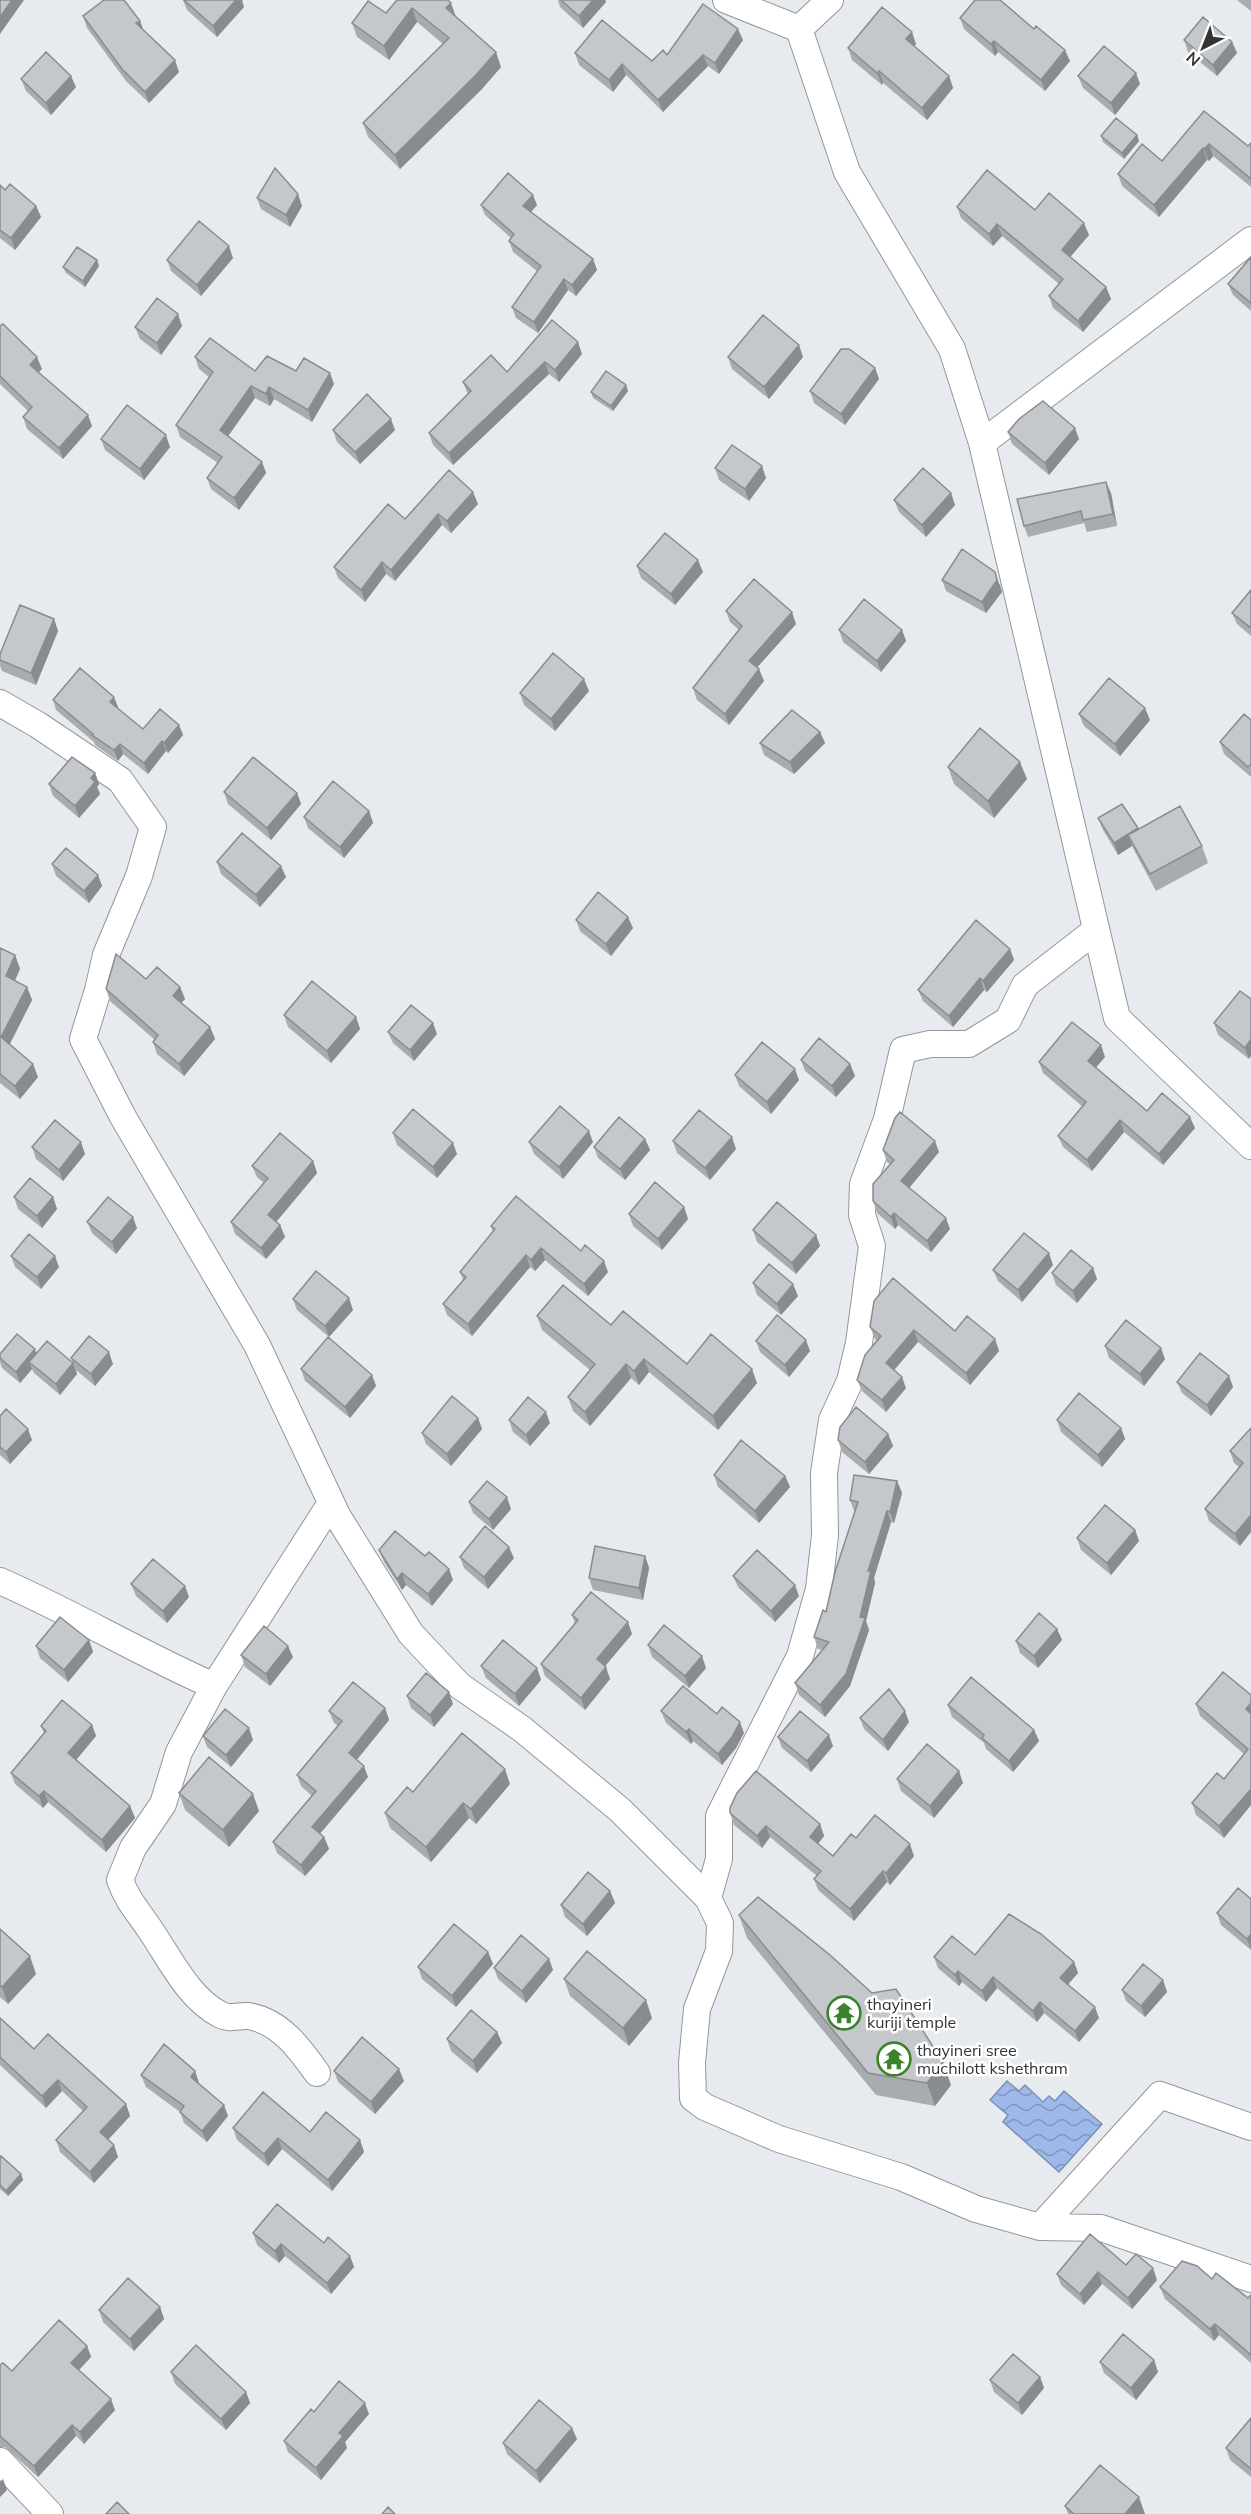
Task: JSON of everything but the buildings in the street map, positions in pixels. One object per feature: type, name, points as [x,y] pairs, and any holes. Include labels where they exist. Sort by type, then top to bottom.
[{"type":"street","points":[[726,0],[799,28]]},
{"type":"street","points":[[799,28],[830,0]]},
{"type":"street","points":[[799,28],[847,172],[952,350],[982,443],[1117,1018],[1251,1146]]},
{"type":"street","points":[[982,443],[1251,240]]},
{"type":"street","points":[[0,703],[38,725],[120,780],[153,827],[140,876],[106,955],[83,1039],[123,1117],[257,1345],[332,1503],[411,1634],[460,1686],[522,1729],[620,1810],[708,1898],[720,1923],[719,1951],[697,2009],[692,2063],[693,2098],[705,2107],[779,2139],[901,2177],[976,2209],[1040,2227],[1101,2228],[1251,2279]]},
{"type":"street","points":[[708,1898],[719,1859],[719,1816],[800,1656],[819,1589],[825,1535],[824,1473],[832,1420],[850,1381],[859,1343],[872,1245],[862,1215],[863,1184],[887,1119],[903,1050],[930,1044],[969,1044],[1008,1020],[1025,986],[1096,930]]},
{"type":"street","points":[[318,2073],[293,2040],[268,2023],[247,2016],[232,2019],[220,2015],[203,2001],[182,1979],[150,1928],[127,1900],[120,1880],[133,1848],[163,1804],[179,1752],[214,1686],[332,1503]]},
{"type":"street","points":[[0,1581],[47,1602],[173,1668],[214,1686]]},
{"type":"street","points":[[1040,2227],[1160,2095],[1251,2127]]},
{"type":"street","points":[[0,2461],[50,2514]]},
{"type":"water","points":[[1007,2081],[1019,2091],[1025,2085],[1043,2102],[1049,2096],[1055,2101],[1064,2091],[1102,2124],[1059,2172],[1003,2122],[1008,2115],[990,2100]]},
{"type":"place","name":"thayineri kuriji temple","points":[[844,2013]]},
{"type":"place","name":"thayineri sree muchilott kshethram","points":[[894,2059]]}]
